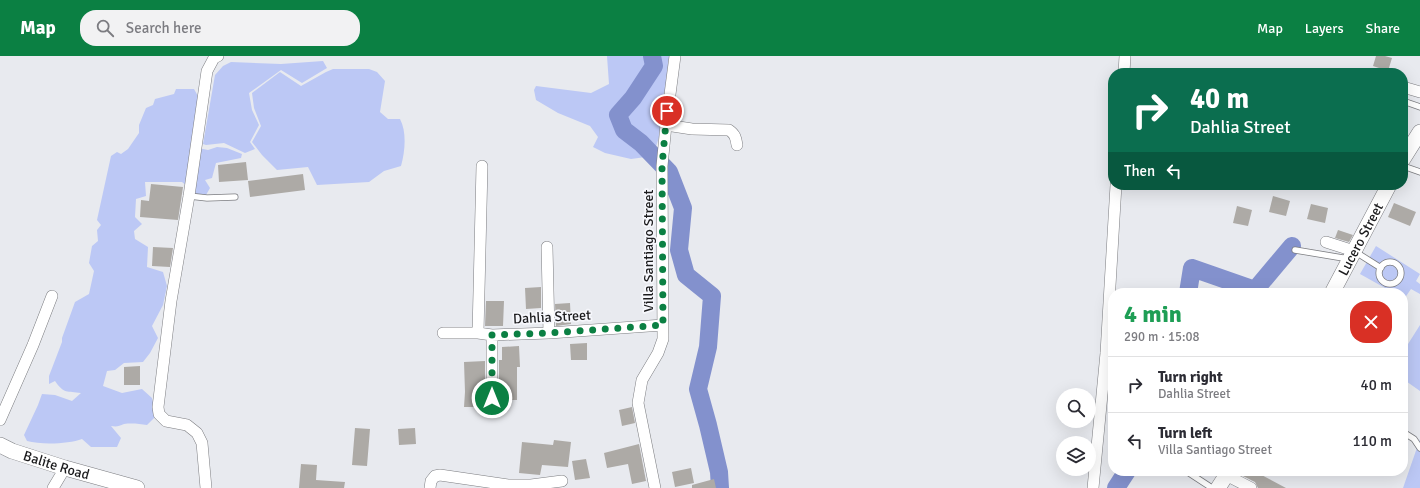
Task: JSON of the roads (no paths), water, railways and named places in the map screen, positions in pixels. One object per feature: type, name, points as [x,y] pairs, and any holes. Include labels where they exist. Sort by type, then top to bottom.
[{"type":"street","points":[[206,488],[202,444],[197,433],[187,425],[166,420],[159,414],[158,407],[170,301],[207,71],[214,58],[218,56]]},
{"type":"street","name":"Villa Santiago Street","points":[[655,488],[638,403],[642,380],[658,352],[663,339],[662,166],[675,56]]},
{"type":"street","points":[[1124,68],[1125,56]]},
{"type":"street","points":[[1408,89],[1420,92]]},
{"type":"street","points":[[666,125],[729,130],[734,133],[737,145]]},
{"type":"street","points":[[1408,151],[1420,132]]},
{"type":"street","points":[[478,333],[482,166]]},
{"type":"street","points":[[1110,288],[1116,190]]},
{"type":"street","name":"Lucero Street","points":[[1335,288],[1386,190]]},
{"type":"street","points":[[1326,242],[1352,255]]},
{"type":"street","points":[[547,247],[549,333]]},
{"type":"street","points":[[0,420],[33,345],[52,296]]},
{"type":"street","points":[[1093,488],[1108,319]]},
{"type":"street","name":"Dahlia Street","points":[[443,333],[478,333],[492,335],[549,333],[663,325]]},
{"type":"street","points":[[492,335],[492,398]]},
{"type":"street","name":"Balite Road","points":[[0,445],[12,451],[65,468],[137,488]]},
{"type":"street","points":[[53,488],[65,468]]},
{"type":"street","points":[[430,488],[431,481],[435,476],[440,475],[508,485],[531,485],[562,480]]},
{"type":"street","points":[[1218,488],[1226,476]]},
{"type":"street","points":[[1233,476],[1251,488]]},
{"type":"lane","points":[[1408,103],[1420,107]]},
{"type":"lane","points":[[1408,168],[1420,172]]},
{"type":"lane","points":[[188,196],[208,198],[235,197]]},
{"type":"lane","points":[[1295,250],[1352,255],[1381,268]]},
{"type":"lane","points":[[1385,263],[1395,263],[1400,268],[1400,278],[1395,283],[1391,284],[1384,282],[1380,276],[1381,268],[1385,263]]},
{"type":"lane","points":[[1408,435],[1414,439],[1420,448]]},
{"type":"lane","points":[[1194,476],[1212,488]]},
{"type":"waterway","points":[[652,56],[654,66],[633,98],[618,115],[624,130],[641,143],[669,172],[683,208],[679,250],[686,275],[712,296],[708,347],[698,389],[719,472],[720,488]]},
{"type":"waterway","points":[[1257,288],[1292,246]]},
{"type":"waterway","points":[[1189,288],[1192,268],[1249,288]]},
{"type":"waterway","points":[[1116,488],[1124,476]]}]
